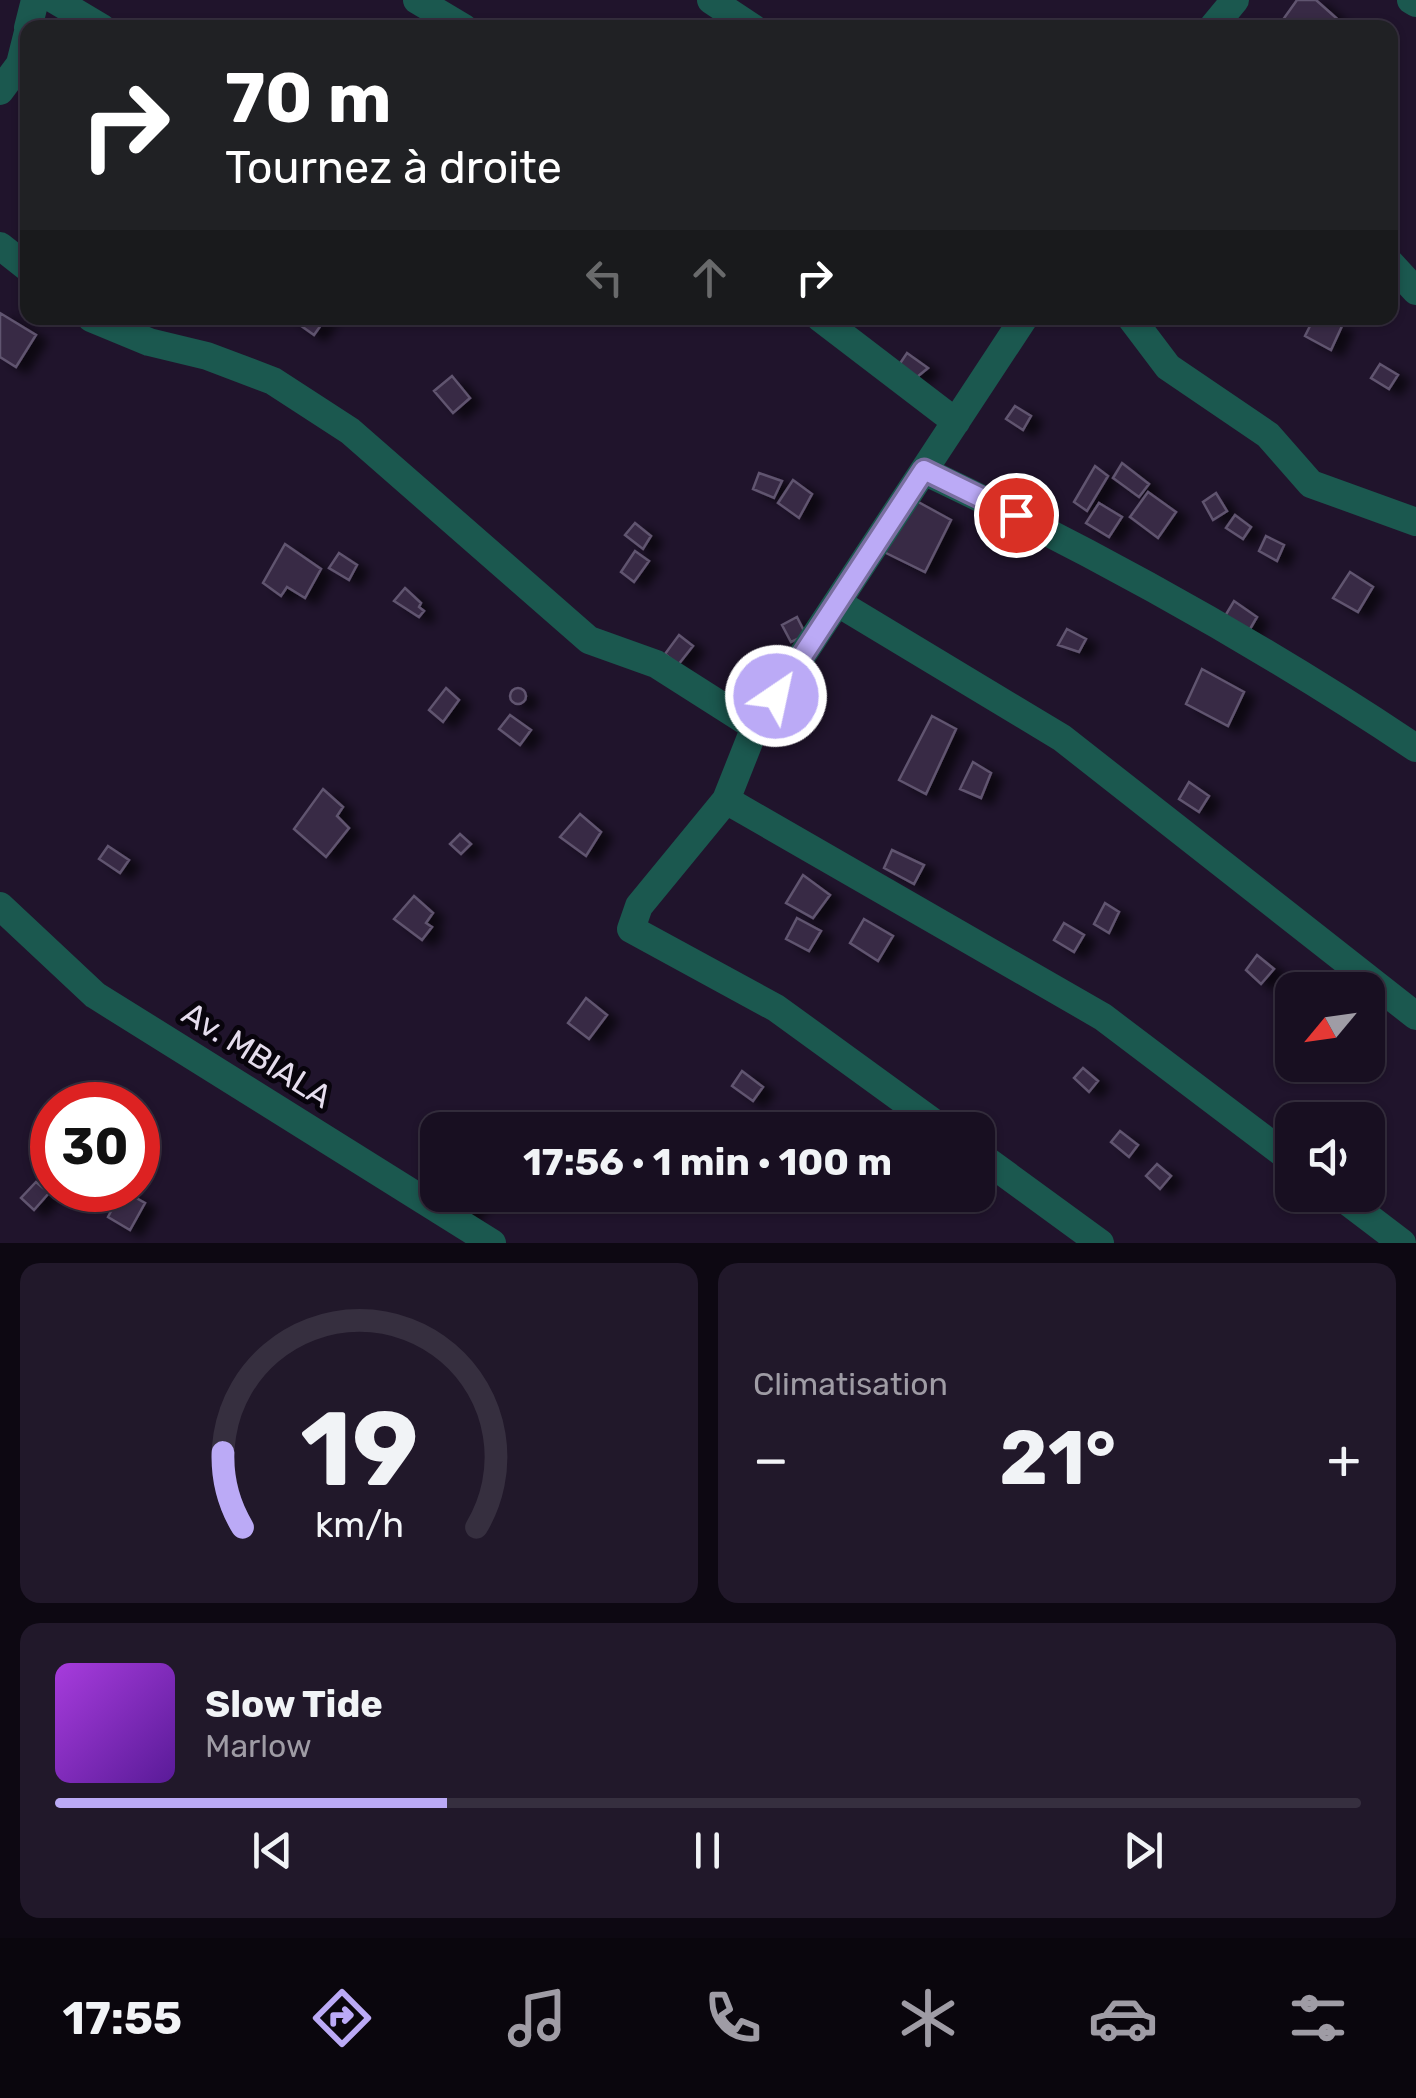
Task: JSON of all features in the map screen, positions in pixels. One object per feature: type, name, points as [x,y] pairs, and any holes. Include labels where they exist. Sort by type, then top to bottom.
[{"type":"street","points":[[55,0],[89,20]]},
{"type":"street","points":[[418,0],[451,20]]},
{"type":"street","points":[[711,0],[741,20]]},
{"type":"street","points":[[1219,20],[1235,0]]},
{"type":"street","points":[[0,91],[20,64]]},
{"type":"street","points":[[0,246],[20,262]]},
{"type":"street","points":[[1398,271],[1416,290]]},
{"type":"street","points":[[108,325],[149,342],[207,356],[273,382],[350,432],[589,640],[656,664],[755,727]]},
{"type":"street","points":[[829,325],[956,422]]},
{"type":"street","points":[[919,1112],[776,1008],[631,929],[639,906],[726,800],[755,727],[1019,325]]},
{"type":"street","points":[[1136,325],[1168,366],[1268,436],[1311,484],[1416,522]]},
{"type":"street","points":[[924,470],[1078,544],[1255,647],[1416,748]]},
{"type":"street","points":[[838,603],[1062,738],[1416,1016]]},
{"type":"street","points":[[726,800],[1103,1018],[1275,1147]]},
{"type":"street","name":"Av. MBIALA","points":[[0,906],[96,994],[492,1243]]},
{"type":"street","points":[[995,1166],[1100,1243]]},
{"type":"street","points":[[1361,1212],[1402,1243]]},
{"type":"building","points":[[1297,0],[1316,0],[1338,20],[1283,20]]},
{"type":"building","points":[[0,313],[36,335],[16,367],[0,357]]},
{"type":"building","points":[[300,325],[321,325],[314,335]]},
{"type":"building","points":[[1310,325],[1342,326],[1331,350],[1305,336]]},
{"type":"building","points":[[907,353],[928,368],[917,377],[897,368]]},
{"type":"building","points":[[1380,364],[1398,375],[1389,389],[1371,378]]},
{"type":"building","points":[[452,376],[470,398],[453,413],[434,391]]},
{"type":"building","points":[[1015,406],[1031,416],[1023,430],[1006,419]]},
{"type":"building","points":[[1122,463],[1149,484],[1139,497],[1113,478]]},
{"type":"building","points":[[1095,466],[1108,476],[1087,511],[1074,502]]},
{"type":"building","points":[[759,473],[782,481],[774,498],[753,489]]},
{"type":"building","points":[[793,480],[812,494],[799,518],[778,503]]},
{"type":"building","points":[[1148,492],[1176,512],[1158,538],[1130,517]]},
{"type":"building","points":[[1216,493],[1227,511],[1213,520],[1203,502]]},
{"type":"building","points":[[911,498],[951,520],[925,572],[882,551]]},
{"type":"building","points":[[1099,503],[1122,517],[1109,537],[1086,523]]},
{"type":"building","points":[[1235,515],[1251,527],[1243,539],[1226,528]]},
{"type":"building","points":[[635,523],[651,536],[643,549],[625,535]]},
{"type":"building","points":[[1266,536],[1284,545],[1277,561],[1259,551]]},
{"type":"building","points":[[285,544],[321,569],[305,598],[287,587],[281,596],[263,583]]},
{"type":"building","points":[[635,551],[649,561],[634,582],[621,572]]},
{"type":"building","points":[[339,553],[357,565],[349,580],[329,568]]},
{"type":"building","points":[[1350,572],[1373,587],[1358,612],[1333,598]]},
{"type":"building","points":[[405,588],[421,603],[419,607],[424,611],[419,617],[394,601]]},
{"type":"building","points":[[1234,601],[1257,617],[1246,636],[1222,621]]},
{"type":"building","points":[[797,617],[806,635],[791,642],[782,625]]},
{"type":"building","points":[[1067,629],[1086,639],[1079,652],[1058,645]]},
{"type":"building","points":[[679,635],[693,646],[678,665],[665,654]]},
{"type":"building","points":[[1202,669],[1244,692],[1228,726],[1186,704]]},
{"type":"building","points":[[446,688],[459,700],[443,722],[429,710]]},
{"type":"building","points":[[518,688],[526,696],[518,704],[510,696]]},
{"type":"building","points":[[510,715],[531,730],[520,745],[499,729]]},
{"type":"building","points":[[932,716],[956,729],[926,794],[899,780]]},
{"type":"building","points":[[973,762],[991,773],[981,798],[960,789]]},
{"type":"building","points":[[1189,782],[1209,796],[1199,812],[1179,799]]},
{"type":"building","points":[[323,789],[343,807],[337,816],[349,828],[326,857],[294,829]]},
{"type":"building","points":[[580,814],[601,832],[586,856],[560,837]]},
{"type":"building","points":[[460,834],[471,844],[461,854],[450,844]]},
{"type":"building","points":[[108,846],[129,860],[120,873],[99,859]]},
{"type":"building","points":[[892,850],[924,865],[914,884],[884,868]]},
{"type":"building","points":[[803,875],[830,895],[813,918],[786,903]]},
{"type":"building","points":[[414,896],[433,913],[426,923],[432,927],[422,940],[394,919]]},
{"type":"building","points":[[1105,903],[1119,912],[1109,933],[1094,924]]},
{"type":"building","points":[[797,918],[821,931],[809,951],[786,939]]},
{"type":"building","points":[[864,919],[893,936],[878,961],[850,943]]},
{"type":"building","points":[[1064,923],[1084,935],[1074,952],[1054,940]]},
{"type":"building","points":[[1257,955],[1274,969],[1261,984],[1246,970]]},
{"type":"building","points":[[586,998],[607,1015],[589,1039],[568,1023]]},
{"type":"building","points":[[1083,1068],[1098,1081],[1089,1092],[1074,1078]]},
{"type":"building","points":[[742,1071],[763,1087],[753,1101],[732,1086]]},
{"type":"building","points":[[1120,1131],[1138,1145],[1129,1157],[1111,1142]]},
{"type":"building","points":[[1157,1164],[1171,1176],[1160,1189],[1146,1176]]},
{"type":"building","points":[[30,1188],[30,1206],[21,1198]]},
{"type":"building","points":[[111,1212],[140,1212],[130,1230],[108,1217]]},
{"type":"building","points":[[449,1212],[470,1212],[463,1222]]},
{"type":"route","points":[[776,696],[924,470],[1016,515]]}]
